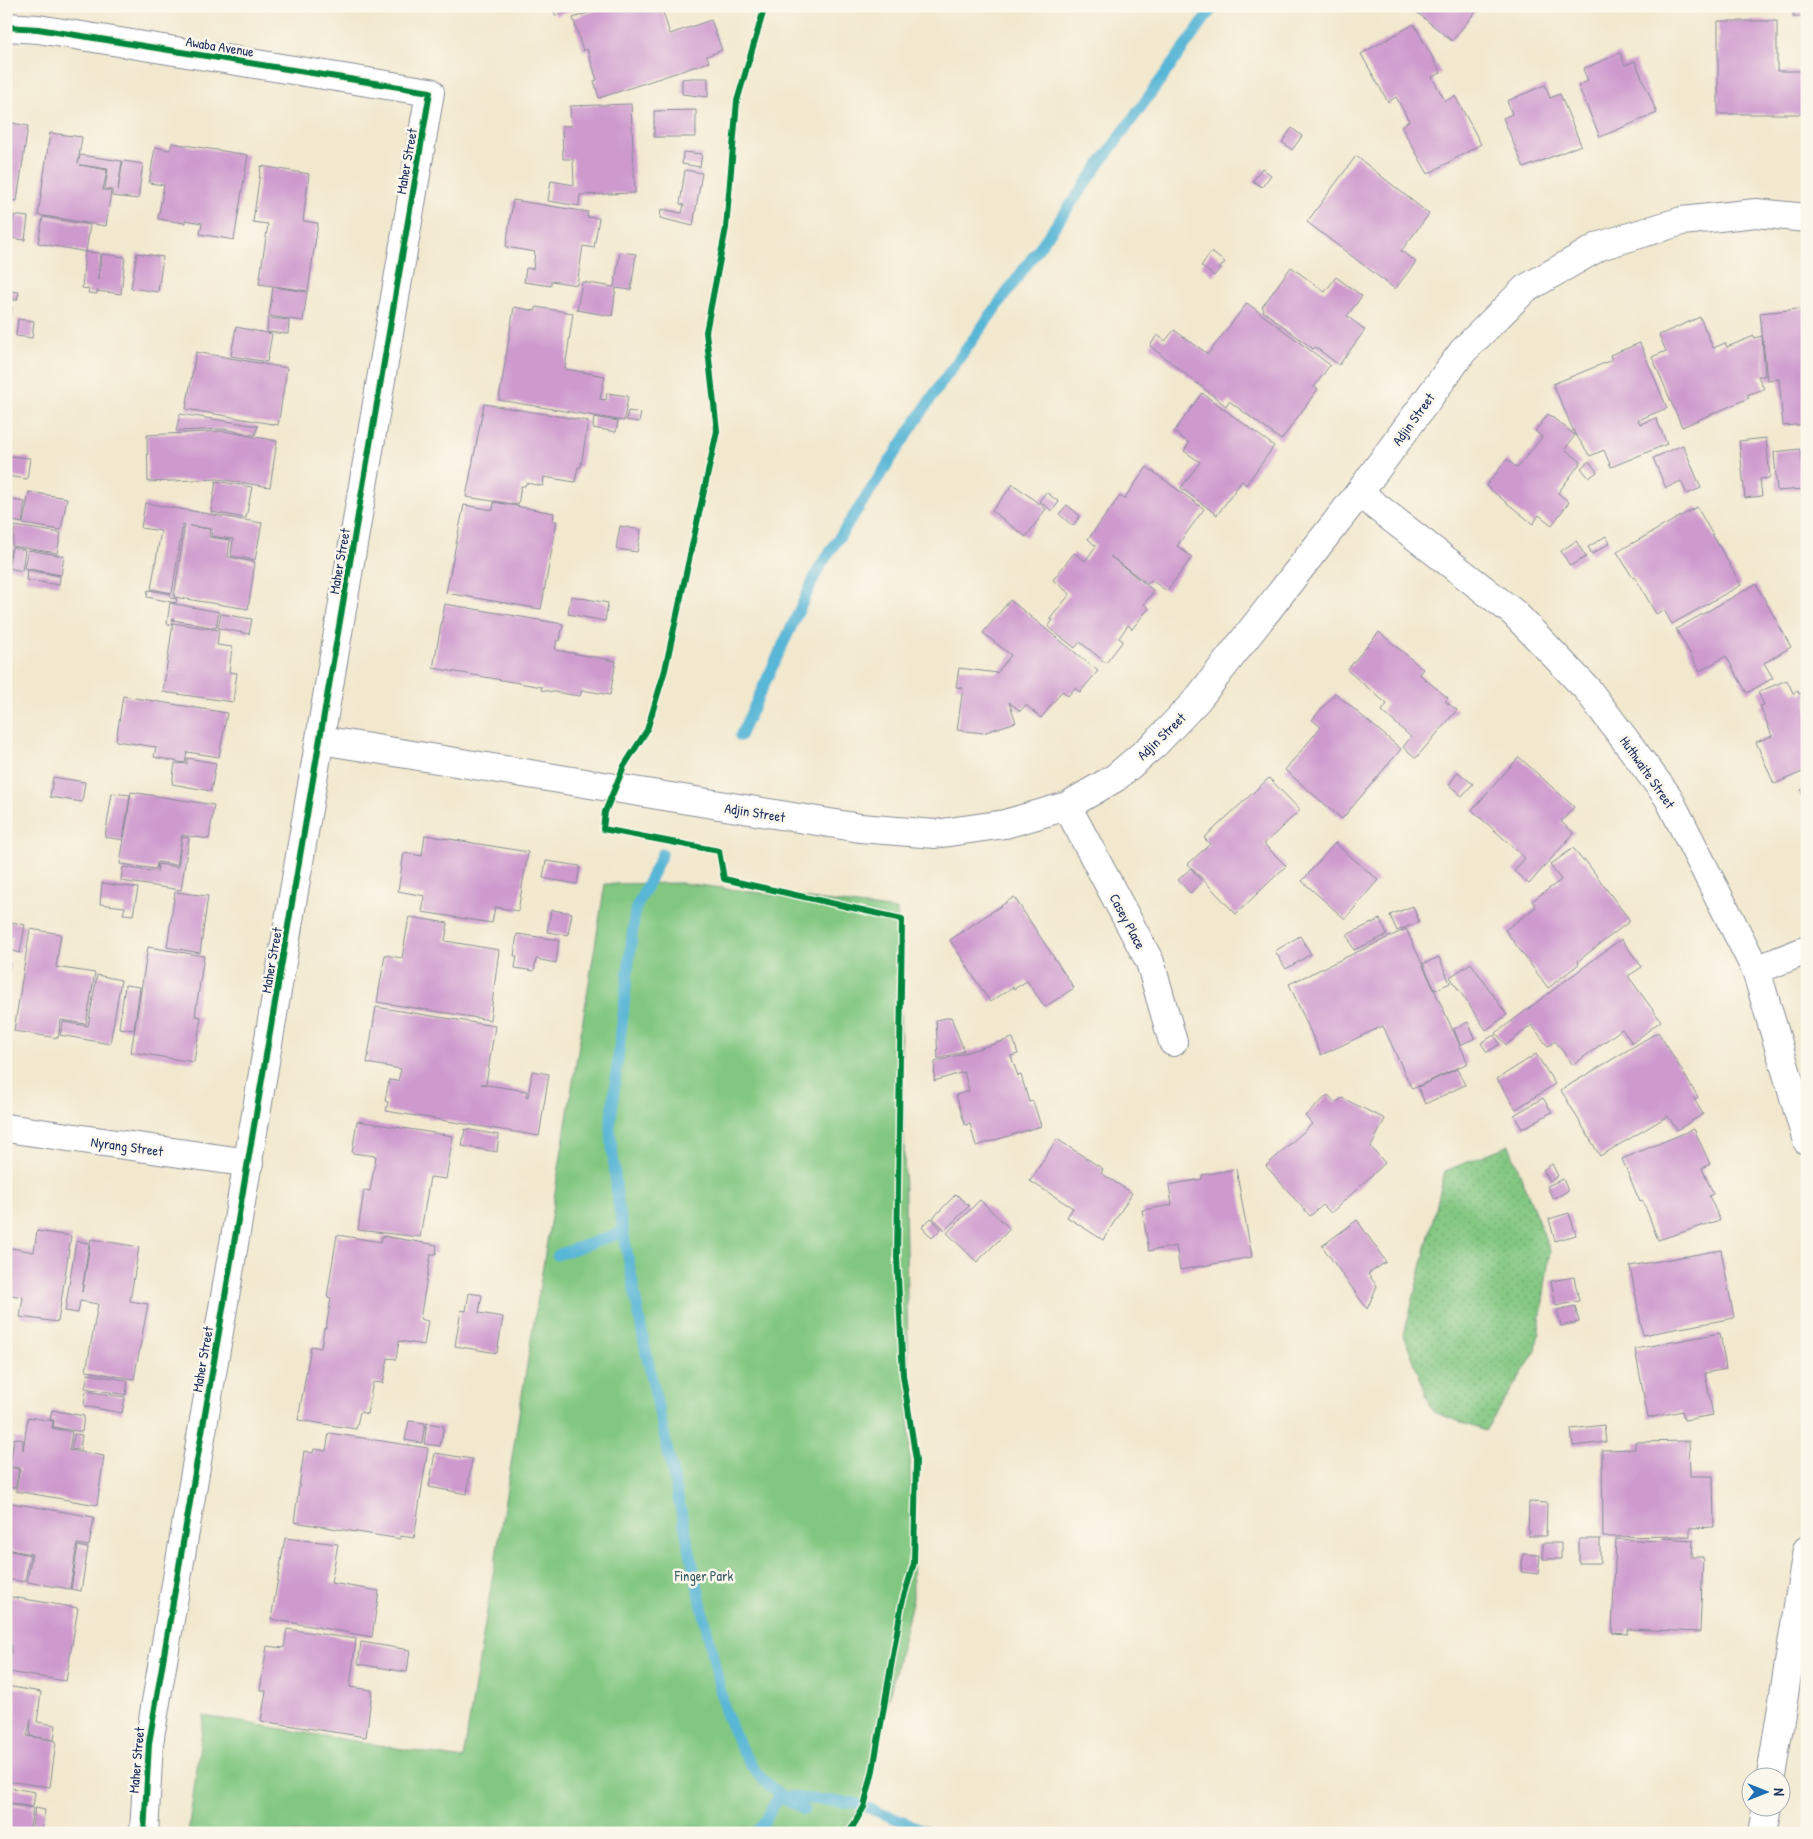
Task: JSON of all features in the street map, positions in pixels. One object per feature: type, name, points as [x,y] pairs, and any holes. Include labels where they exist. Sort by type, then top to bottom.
[{"type":"street","name":"Awaba Avenue","points":[[6,27],[38,29],[430,92]]},
{"type":"street","name":"Maher Street","points":[[144,1833],[149,1743],[430,92]]},
{"type":"street","name":"Adjin Street","points":[[321,740],[860,828],[935,834],[1005,824],[1067,806],[1115,778],[1155,744],[1197,700],[1359,493],[1464,351],[1525,289],[1600,246],[1682,220],[1756,213],[1807,218]]},
{"type":"street","name":"Huthwaite Street","points":[[1359,493],[1514,613],[1588,689],[1668,797],[1756,970],[1807,1142]]},
{"type":"street","name":"Casey Place","points":[[1067,806],[1150,962],[1173,1042]]},
{"type":"street","points":[[1756,970],[1807,950]]},
{"type":"street","name":"Nyrang Street","points":[[6,1128],[249,1163]]},
{"type":"street","points":[[1773,1766],[1807,1550]]},
{"type":"street","points":[[1762,1833],[1765,1816]]},
{"type":"green space","points":[[6,307],[13,308],[6,350]]},
{"type":"green space","name":"Finger Park","points":[[682,883],[897,910],[913,1598],[861,1812],[843,1833],[188,1833],[204,1716],[463,1759],[605,884]]},
{"type":"green space","points":[[1509,1145],[1550,1251],[1536,1351],[1485,1431],[1433,1412],[1404,1335],[1445,1171]]},
{"type":"building","points":[[552,6],[582,6],[556,16]]},
{"type":"building","points":[[609,6],[661,6],[670,34],[711,20],[722,50],[707,56],[709,62],[599,98],[594,81],[597,80],[587,49],[583,51],[573,18]]},
{"type":"building","points":[[1409,6],[1480,6],[1452,41]]},
{"type":"building","points":[[1794,6],[1807,6],[1807,17],[1793,17]]},
{"type":"building","points":[[1718,21],[1777,21],[1777,71],[1807,71],[1807,114],[1718,114]]},
{"type":"building","points":[[1414,24],[1441,73],[1432,77],[1445,101],[1455,96],[1481,144],[1428,174],[1401,126],[1409,121],[1396,97],[1388,102],[1361,54]]},
{"type":"building","points":[[1620,53],[1625,65],[1635,61],[1657,113],[1600,137],[1578,86],[1588,81],[1583,69]]},
{"type":"building","points":[[708,78],[708,97],[682,94],[682,79]]},
{"type":"building","points":[[1545,85],[1550,98],[1560,94],[1581,145],[1524,168],[1503,118],[1512,114],[1507,101]]},
{"type":"building","points":[[631,104],[635,193],[580,195],[579,206],[548,201],[551,181],[574,185],[573,159],[563,159],[562,126],[571,126],[570,106]]},
{"type":"building","points":[[696,110],[696,137],[654,137],[654,111]]},
{"type":"building","points":[[6,122],[28,126],[17,201],[6,200]]},
{"type":"building","points":[[1292,128],[1302,136],[1292,150],[1282,142]]},
{"type":"building","points":[[50,133],[82,137],[78,163],[80,155],[122,161],[118,190],[123,161],[143,164],[138,199],[112,196],[112,190],[105,189],[108,169],[80,165],[107,170],[103,190],[111,191],[106,226],[38,215]]},
{"type":"building","points":[[172,143],[248,155],[234,240],[200,234],[202,223],[185,220],[185,223],[158,219],[164,185],[149,183],[155,147],[170,150]]},
{"type":"building","points":[[683,152],[702,154],[700,167],[682,164]]},
{"type":"building","points":[[1356,156],[1429,214],[1401,251],[1416,262],[1395,289],[1307,222]]},
{"type":"building","points":[[261,166],[309,174],[303,221],[318,223],[308,291],[259,284],[268,224],[253,222]]},
{"type":"building","points":[[1262,168],[1271,175],[1262,187],[1253,181]]},
{"type":"building","points":[[685,170],[702,173],[693,226],[660,218],[661,209],[682,213],[684,205],[680,204]]},
{"type":"building","points":[[513,200],[588,212],[587,217],[599,218],[594,248],[583,246],[577,285],[551,281],[551,286],[524,282],[526,268],[533,269],[535,252],[506,247]]},
{"type":"building","points":[[14,215],[28,217],[25,240],[10,238]]},
{"type":"building","points":[[43,217],[90,225],[86,252],[38,243]]},
{"type":"building","points":[[85,252],[100,253],[98,280],[102,254],[125,257],[121,294],[97,291],[97,294],[88,293],[89,289],[82,288]]},
{"type":"building","points":[[620,252],[636,254],[631,290],[616,288],[612,316],[577,310],[582,282],[614,287]]},
{"type":"building","points":[[1211,252],[1225,262],[1214,276],[1201,266]]},
{"type":"building","points":[[137,253],[163,257],[158,292],[131,288]]},
{"type":"building","points":[[1291,267],[1325,292],[1336,277],[1362,296],[1347,316],[1365,330],[1339,365],[1315,347],[1313,349],[1263,311],[1262,307]]},
{"type":"building","points":[[273,287],[307,292],[303,321],[269,316]]},
{"type":"building","points":[[9,291],[19,292],[17,300],[8,299]]},
{"type":"building","points":[[1247,303],[1330,365],[1314,387],[1318,389],[1281,440],[1229,401],[1226,406],[1150,346],[1157,335],[1165,341],[1174,330],[1208,354]]},
{"type":"building","points":[[514,307],[536,311],[536,307],[573,313],[565,369],[605,376],[600,399],[606,400],[607,393],[628,396],[624,421],[499,400]]},
{"type":"building","points":[[1807,308],[1807,424],[1783,426],[1779,379],[1767,380],[1760,313]]},
{"type":"building","points":[[1700,317],[1713,348],[1725,343],[1727,347],[1754,336],[1754,338],[1762,336],[1765,376],[1758,376],[1764,389],[1747,395],[1749,398],[1682,427],[1652,357],[1666,351],[1659,335]]},
{"type":"building","points":[[268,318],[289,320],[288,334],[267,332]]},
{"type":"building","points":[[18,319],[34,321],[32,338],[16,336]]},
{"type":"building","points":[[236,327],[272,334],[267,362],[231,356]]},
{"type":"building","points":[[1640,343],[1667,408],[1638,420],[1640,424],[1656,418],[1667,444],[1611,467],[1604,450],[1590,456],[1574,432],[1553,384],[1612,360],[1610,355]]},
{"type":"building","points":[[196,352],[287,368],[278,425],[186,409]]},
{"type":"building","points":[[1202,393],[1274,446],[1246,485],[1242,481],[1217,515],[1181,488],[1200,462],[1184,451],[1189,443],[1174,432]]},
{"type":"building","points":[[484,404],[588,421],[581,467],[578,467],[575,482],[544,477],[543,486],[526,483],[525,486],[521,486],[518,505],[466,497]]},
{"type":"building","points":[[628,411],[641,413],[639,422],[626,420]]},
{"type":"building","points":[[180,414],[258,426],[255,435],[224,429],[176,431]]},
{"type":"building","points":[[1548,414],[1575,435],[1565,449],[1581,462],[1558,493],[1569,502],[1552,525],[1539,515],[1533,524],[1486,486],[1507,459],[1517,468],[1542,437],[1535,431]]},
{"type":"building","points":[[594,417],[618,421],[616,432],[593,428]]},
{"type":"building","points":[[224,431],[277,441],[270,487],[218,479],[148,482],[147,435]]},
{"type":"building","points":[[1766,438],[1770,478],[1760,479],[1762,496],[1745,498],[1739,441]]},
{"type":"building","points":[[1683,445],[1701,488],[1687,494],[1681,481],[1666,488],[1653,458]]},
{"type":"building","points":[[1800,449],[1804,489],[1777,491],[1774,452]]},
{"type":"building","points":[[9,456],[30,458],[27,479],[7,476]]},
{"type":"building","points":[[1589,461],[1597,472],[1589,478],[1581,468]]},
{"type":"building","points":[[1147,467],[1204,509],[1177,546],[1192,557],[1167,591],[1151,580],[1148,584],[1110,556],[1154,591],[1144,604],[1149,608],[1132,629],[1128,625],[1119,638],[1123,641],[1106,663],[1080,642],[1075,648],[1048,627],[1053,620],[1050,619],[1070,594],[1053,580],[1074,553],[1085,561],[1096,546],[1088,539],[1120,496],[1124,499]]},
{"type":"building","points":[[216,481],[252,487],[246,518],[211,512]]},
{"type":"building","points":[[1013,484],[1046,509],[1026,537],[992,511]]},
{"type":"building","points":[[29,492],[67,498],[61,530],[23,524]]},
{"type":"building","points":[[1046,492],[1059,502],[1052,511],[1039,501]]},
{"type":"building","points":[[7,499],[25,502],[22,523],[6,520]]},
{"type":"building","points":[[494,502],[554,513],[553,521],[557,521],[541,609],[446,593],[464,505],[493,510]]},
{"type":"building","points":[[145,503],[262,523],[255,560],[231,556],[233,539],[211,536],[212,529],[190,526],[210,529],[209,537],[230,540],[228,557],[255,562],[248,609],[174,597],[185,524],[183,524],[172,593],[151,589],[161,531],[141,528]]},
{"type":"building","points":[[1067,505],[1080,516],[1073,526],[1059,514]]},
{"type":"building","points":[[1697,507],[1741,585],[1672,624],[1664,610],[1656,614],[1635,577],[1633,578],[1617,552]]},
{"type":"building","points":[[15,526],[61,533],[57,553],[12,546]]},
{"type":"building","points":[[620,526],[641,530],[637,552],[616,549]]},
{"type":"building","points":[[1606,536],[1610,543],[1592,554],[1588,547]]},
{"type":"building","points":[[1576,541],[1586,557],[1570,566],[1561,551]]},
{"type":"building","points":[[12,547],[25,550],[22,571],[8,568]]},
{"type":"building","points":[[6,549],[10,550],[7,567],[6,566]]},
{"type":"building","points":[[28,550],[64,556],[61,575],[24,568]]},
{"type":"building","points":[[27,570],[60,576],[59,585],[26,580]]},
{"type":"building","points":[[1756,584],[1791,647],[1764,663],[1773,678],[1747,693],[1726,656],[1700,671],[1676,629]]},
{"type":"building","points":[[148,590],[171,594],[170,598],[177,599],[176,603],[147,597]]},
{"type":"building","points":[[571,596],[608,603],[605,621],[568,614]]},
{"type":"building","points":[[1010,600],[1098,671],[1080,692],[1075,688],[1068,696],[1062,691],[1041,718],[1026,705],[1020,711],[1009,702],[1016,722],[983,733],[957,730],[963,688],[956,687],[959,668],[997,673],[1011,655],[983,633]]},
{"type":"building","points":[[170,603],[219,612],[216,628],[173,620],[173,618],[172,625],[167,624]]},
{"type":"building","points":[[445,604],[563,624],[560,641],[557,640],[555,650],[616,661],[610,695],[582,690],[580,696],[541,690],[542,687],[433,668]]},
{"type":"building","points":[[221,614],[252,619],[249,634],[218,628]]},
{"type":"building","points":[[173,623],[219,630],[217,645],[232,647],[229,672],[237,673],[233,702],[163,692]]},
{"type":"building","points":[[1379,632],[1423,669],[1419,674],[1448,698],[1445,701],[1457,710],[1416,758],[1403,747],[1411,737],[1382,711],[1387,704],[1347,670]]},
{"type":"building","points":[[1787,680],[1793,693],[1798,691],[1799,694],[1807,691],[1807,770],[1774,784],[1756,742],[1772,736],[1760,706],[1764,705],[1758,692]]},
{"type":"building","points":[[1335,693],[1401,749],[1342,819],[1285,770],[1321,727],[1312,720]]},
{"type":"building","points":[[123,696],[227,713],[219,757],[187,752],[185,763],[154,757],[156,747],[116,741]]},
{"type":"building","points":[[1519,757],[1574,807],[1561,822],[1574,833],[1529,884],[1514,871],[1525,858],[1472,810]]},
{"type":"building","points":[[187,758],[216,763],[211,791],[172,784],[175,763],[187,764]]},
{"type":"building","points":[[1458,772],[1473,784],[1462,796],[1449,785]]},
{"type":"building","points":[[53,777],[85,782],[82,802],[50,797]]},
{"type":"building","points":[[1269,778],[1300,810],[1264,844],[1286,866],[1236,914],[1188,864],[1210,844],[1204,838]]},
{"type":"building","points":[[1807,788],[1807,805],[1806,805],[1801,790]]},
{"type":"building","points":[[131,792],[214,805],[209,839],[182,835],[177,865],[157,862],[156,869],[120,864]]},
{"type":"building","points":[[112,793],[130,795],[123,840],[105,837]]},
{"type":"building","points":[[425,835],[528,852],[518,911],[495,907],[492,923],[422,912],[425,896],[398,891],[404,853],[422,856]]},
{"type":"building","points":[[182,837],[189,838],[181,890],[121,881],[123,867],[157,872],[158,864],[178,867]]},
{"type":"building","points":[[1335,843],[1378,880],[1345,919],[1302,881]]},
{"type":"building","points":[[1573,848],[1583,861],[1585,860],[1630,921],[1578,961],[1579,964],[1548,988],[1505,930],[1536,907],[1532,901],[1561,880],[1550,865]]},
{"type":"building","points":[[546,861],[580,866],[577,884],[543,878]]},
{"type":"building","points":[[1191,868],[1202,882],[1190,893],[1178,880]]},
{"type":"building","points":[[102,883],[138,888],[133,915],[123,914],[125,907],[100,904]]},
{"type":"building","points":[[175,892],[208,896],[200,953],[167,947]]},
{"type":"building","points":[[1014,897],[1074,988],[1045,1007],[1027,981],[1014,989],[1013,987],[990,1002],[950,940]]},
{"type":"building","points":[[1413,906],[1419,922],[1397,931],[1390,915]]},
{"type":"building","points":[[551,910],[572,913],[568,935],[547,932]]},
{"type":"building","points":[[409,917],[448,923],[445,941],[499,950],[490,1020],[377,1002],[385,955],[402,958]]},
{"type":"building","points":[[1380,919],[1387,935],[1354,950],[1347,935]]},
{"type":"building","points":[[7,921],[25,925],[20,953],[10,950],[13,937],[6,936]]},
{"type":"building","points":[[30,929],[61,934],[56,967],[95,973],[86,1024],[61,1020],[58,1038],[14,1031]]},
{"type":"building","points":[[1406,929],[1468,1063],[1412,1089],[1383,1026],[1321,1055],[1289,984]]},
{"type":"building","points":[[517,934],[559,940],[556,963],[536,959],[534,971],[515,968],[517,956],[514,956]]},
{"type":"building","points":[[1300,936],[1311,954],[1286,969],[1275,951]]},
{"type":"building","points":[[1621,939],[1642,967],[1628,976],[1661,1021],[1632,1043],[1622,1029],[1573,1065],[1555,1041],[1548,1047],[1532,1025],[1506,1045],[1496,1033]]},
{"type":"building","points":[[148,947],[204,956],[195,1016],[201,1017],[194,1062],[131,1052]]},
{"type":"building","points":[[1439,957],[1450,983],[1435,990],[1423,964]]},
{"type":"building","points":[[1471,963],[1507,1015],[1486,1030],[1450,977]]},
{"type":"building","points":[[6,964],[10,964],[7,980],[6,980]]},
{"type":"building","points":[[97,975],[121,980],[110,1044],[60,1035],[63,1022],[88,1026]]},
{"type":"building","points":[[125,985],[140,987],[134,1030],[119,1028]]},
{"type":"building","points":[[376,1007],[495,1026],[486,1084],[481,1084],[527,1091],[526,1097],[528,1097],[532,1071],[549,1074],[539,1136],[386,1111],[388,1102],[385,1101],[389,1080],[398,1081],[401,1069],[367,1063]]},
{"type":"building","points":[[951,1017],[964,1051],[938,1059],[936,1020]]},
{"type":"building","points":[[1468,1022],[1475,1038],[1460,1045],[1454,1029]]},
{"type":"building","points":[[1658,1032],[1698,1097],[1694,1099],[1703,1114],[1677,1130],[1668,1116],[1600,1156],[1561,1090]]},
{"type":"building","points":[[1494,1035],[1500,1044],[1487,1052],[1481,1043]]},
{"type":"building","points":[[1013,1038],[1018,1054],[1011,1056],[1018,1076],[1021,1075],[1029,1102],[1033,1101],[1041,1126],[976,1146],[970,1124],[965,1125],[956,1095],[969,1091],[964,1072],[934,1081],[935,1062]]},
{"type":"building","points":[[1536,1054],[1555,1084],[1516,1109],[1497,1079]]},
{"type":"building","points":[[1457,1069],[1465,1085],[1425,1104],[1418,1087]]},
{"type":"building","points":[[1328,1095],[1336,1103],[1342,1098],[1385,1119],[1371,1147],[1385,1163],[1331,1213],[1323,1205],[1310,1216],[1266,1166],[1312,1124],[1305,1116]]},
{"type":"building","points":[[1543,1098],[1552,1112],[1522,1129],[1514,1115]]},
{"type":"building","points":[[357,1121],[453,1136],[446,1179],[430,1177],[420,1237],[358,1230],[364,1190],[370,1191],[376,1156],[352,1153]]},
{"type":"building","points":[[465,1129],[499,1135],[497,1152],[462,1146]]},
{"type":"building","points":[[1694,1129],[1710,1164],[1702,1168],[1713,1194],[1709,1196],[1720,1220],[1658,1240],[1643,1201],[1640,1202],[1622,1159]]},
{"type":"building","points":[[1057,1139],[1103,1169],[1101,1173],[1132,1193],[1103,1240],[1067,1217],[1073,1208],[1030,1181]]},
{"type":"building","points":[[1552,1164],[1558,1176],[1550,1181],[1543,1170]]},
{"type":"building","points":[[1236,1169],[1252,1257],[1180,1270],[1176,1246],[1149,1251],[1142,1210],[1172,1205],[1169,1185],[1202,1179],[1202,1175]]},
{"type":"building","points":[[1563,1179],[1568,1191],[1553,1199],[1547,1186]]},
{"type":"building","points":[[956,1194],[969,1206],[945,1230],[933,1218]]},
{"type":"building","points":[[980,1200],[1010,1229],[977,1262],[947,1233]]},
{"type":"building","points":[[1569,1213],[1576,1235],[1555,1241],[1549,1219]]},
{"type":"building","points":[[931,1218],[941,1229],[932,1238],[922,1227]]},
{"type":"building","points":[[1357,1220],[1386,1262],[1368,1274],[1377,1286],[1367,1309],[1322,1246]]},
{"type":"building","points":[[37,1231],[71,1236],[58,1322],[20,1317],[23,1297],[6,1294],[6,1247],[34,1252]]},
{"type":"building","points":[[337,1235],[381,1242],[382,1236],[437,1245],[436,1254],[431,1254],[420,1319],[428,1321],[424,1345],[399,1341],[396,1359],[388,1358],[383,1383],[373,1382],[367,1414],[360,1412],[356,1429],[298,1420],[311,1346],[321,1348],[324,1328],[326,1328],[331,1298],[327,1297]]},
{"type":"building","points":[[91,1239],[139,1247],[130,1301],[148,1304],[134,1379],[86,1371],[98,1304],[80,1301],[78,1313],[65,1311],[76,1241],[89,1243],[82,1292]]},
{"type":"building","points":[[1721,1250],[1734,1318],[1643,1335],[1630,1266]]},
{"type":"building","points":[[1574,1277],[1579,1301],[1556,1306],[1551,1281]]},
{"type":"building","points":[[469,1293],[482,1295],[479,1313],[503,1317],[497,1353],[455,1346],[461,1310],[466,1311]]},
{"type":"building","points":[[1575,1306],[1579,1322],[1561,1326],[1557,1310]]},
{"type":"building","points":[[1720,1333],[1726,1369],[1705,1373],[1713,1415],[1684,1420],[1682,1411],[1648,1418],[1635,1349]]},
{"type":"building","points":[[88,1374],[128,1380],[126,1395],[85,1388]]},
{"type":"building","points":[[86,1391],[125,1397],[122,1413],[84,1406]]},
{"type":"building","points":[[52,1410],[84,1416],[82,1432],[53,1427],[54,1420],[50,1420]]},
{"type":"building","points":[[28,1417],[53,1421],[52,1428],[72,1432],[69,1450],[104,1456],[97,1505],[16,1491],[20,1468],[10,1467],[14,1438],[23,1440],[23,1450]]},
{"type":"building","points":[[409,1421],[425,1423],[422,1443],[405,1440]]},
{"type":"building","points":[[427,1423],[444,1426],[440,1446],[424,1444]]},
{"type":"building","points":[[1604,1425],[1606,1442],[1573,1446],[1571,1429]]},
{"type":"building","points":[[329,1433],[428,1448],[414,1538],[401,1536],[401,1539],[294,1522],[304,1451],[313,1453],[314,1449],[326,1451]]},
{"type":"building","points":[[74,1434],[82,1435],[80,1450],[71,1449]]},
{"type":"building","points":[[1689,1441],[1690,1476],[1713,1476],[1714,1527],[1690,1528],[1690,1536],[1603,1537],[1602,1450],[1635,1449],[1635,1442]]},
{"type":"building","points":[[435,1453],[472,1459],[467,1494],[429,1487]]},
{"type":"building","points":[[6,1467],[19,1469],[15,1488],[6,1487]]},
{"type":"building","points":[[6,1502],[94,1517],[89,1546],[77,1544],[70,1589],[27,1582],[32,1554],[6,1549]]},
{"type":"building","points":[[1529,1502],[1547,1503],[1546,1536],[1528,1536]]},
{"type":"building","points":[[285,1538],[338,1544],[331,1583],[379,1591],[372,1637],[271,1619]]},
{"type":"building","points":[[1662,1538],[1693,1540],[1692,1557],[1703,1557],[1700,1632],[1628,1629],[1628,1634],[1612,1633],[1616,1539],[1661,1541]]},
{"type":"building","points":[[1579,1539],[1600,1539],[1600,1563],[1579,1563]]},
{"type":"building","points":[[1543,1543],[1561,1543],[1561,1559],[1543,1559]]},
{"type":"building","points":[[78,1546],[88,1548],[81,1591],[71,1589]]},
{"type":"building","points":[[6,1550],[30,1555],[25,1582],[6,1579]]},
{"type":"building","points":[[1523,1554],[1540,1555],[1538,1574],[1521,1572]]},
{"type":"building","points":[[6,1596],[78,1608],[66,1681],[8,1672],[12,1645],[6,1644]]},
{"type":"building","points":[[287,1629],[356,1639],[350,1687],[372,1690],[366,1737],[261,1721],[266,1691],[260,1690],[267,1646],[284,1648]]},
{"type":"building","points":[[361,1642],[410,1650],[407,1672],[358,1664]]},
{"type":"building","points":[[6,1646],[11,1646],[9,1659],[6,1659]]},
{"type":"building","points":[[6,1686],[41,1692],[37,1722],[56,1725],[54,1740],[30,1736],[31,1719],[27,1736],[56,1741],[50,1787],[6,1781],[6,1707],[12,1707],[6,1706]]},
{"type":"building","points":[[6,1787],[35,1792],[33,1807],[6,1802]]},
{"type":"building","points":[[6,1804],[33,1808],[29,1833],[6,1833]]},
{"type":"building","points":[[35,1808],[45,1810],[41,1833],[31,1833]]},
{"type":"waterway","points":[[740,736],[819,568],[940,385],[1214,6]]},
{"type":"waterway","points":[[662,854],[635,910],[610,1128],[618,1203],[644,1343],[725,1711],[739,1744],[754,1769],[774,1790],[804,1810]]},
{"type":"waterway","points":[[557,1255],[623,1232]]},
{"type":"waterway","points":[[754,1833],[759,1831],[779,1796],[855,1803],[932,1833]]},
{"type":"cycle path","points":[[765,6],[737,101],[726,228],[706,332],[717,431],[665,670],[647,730],[624,766],[605,812],[603,829],[719,851],[724,879],[902,919],[897,1257],[903,1375],[916,1460],[914,1563],[902,1603],[873,1770],[864,1807],[849,1833]]},
{"type":"cycle path","points":[[6,27],[38,29],[430,92],[149,1743],[144,1833]]}]
